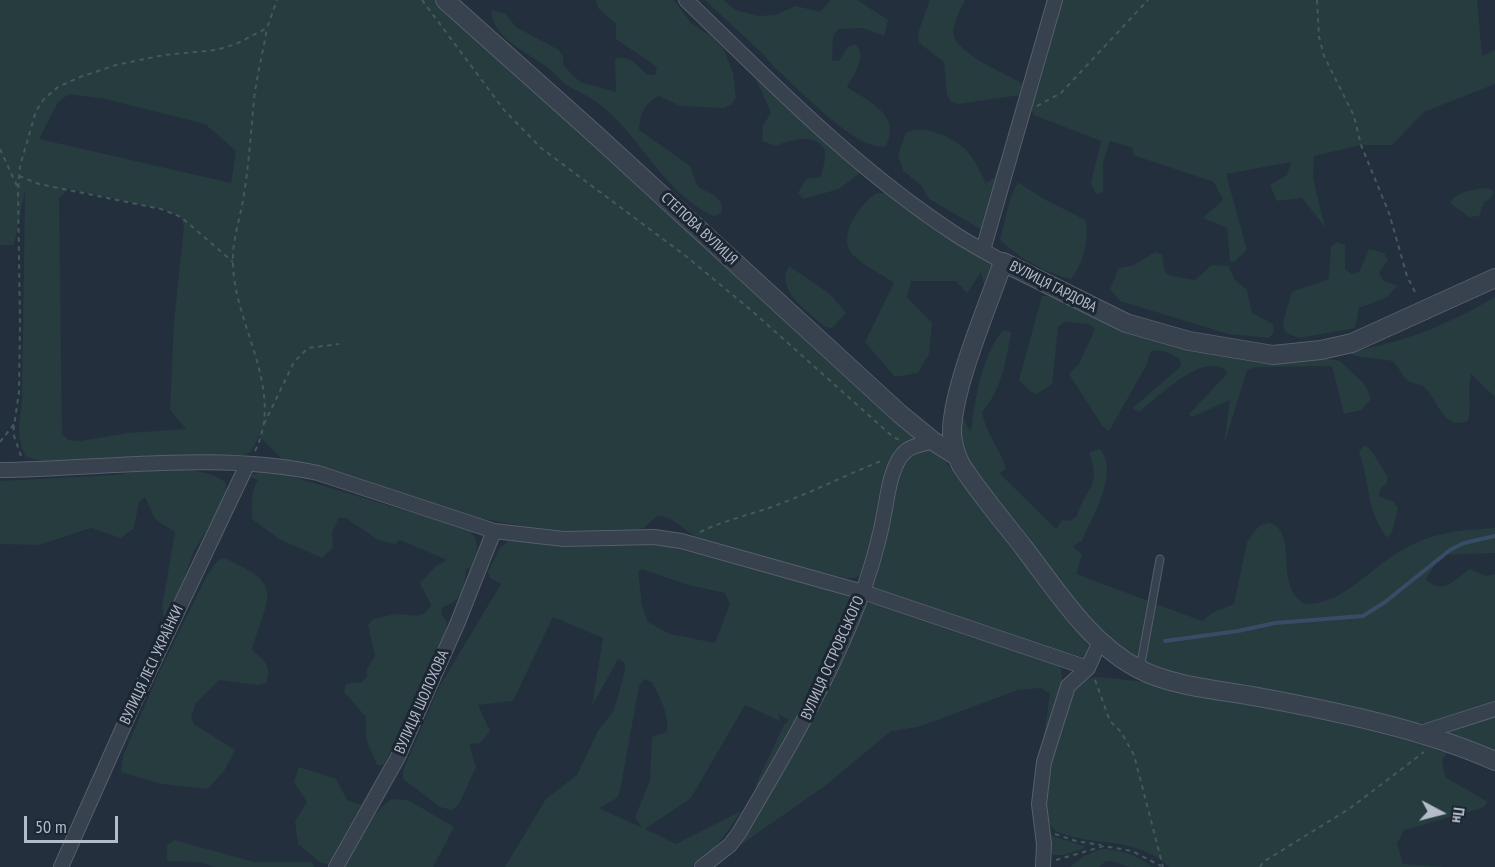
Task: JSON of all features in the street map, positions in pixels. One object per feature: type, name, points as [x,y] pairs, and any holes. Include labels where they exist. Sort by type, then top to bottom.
[{"type":"street","name":"СТЕПОВА ВУЛИЦЯ","points":[[445,0],[933,441],[955,454]]},
{"type":"street","name":"ВУЛИЦЯ ГАРДОВА","points":[[686,0],[795,106],[844,148],[952,232],[1003,262],[1126,323],[1189,341],[1273,355],[1321,350],[1352,343],[1495,278]]},
{"type":"street","points":[[983,250],[1055,0]]},
{"type":"street","points":[[1003,262],[957,400],[952,434],[955,454],[968,476],[1063,599],[1100,641],[1140,670],[1167,680],[1307,706],[1435,740],[1495,761]]},
{"type":"street","points":[[901,456],[915,446],[933,441]]},
{"type":"street","name":"ВУЛИЦЯ ОСТРОВСЬКОГО","points":[[702,867],[730,845],[740,833],[807,716],[875,560],[890,485],[901,456]]},
{"type":"street","points":[[0,470],[193,464],[289,466],[318,473],[494,531],[564,539],[654,537],[681,541],[863,592],[1088,668]]},
{"type":"street","name":"ВУЛИЦЯ ЛЕСІ УКРАЇНКИ","points":[[61,867],[134,703],[247,465]]},
{"type":"street","name":"ВУЛИЦЯ ШОЛОХОВА","points":[[336,867],[398,757],[458,622],[494,531]]},
{"type":"street","points":[[1044,864],[1039,785],[1056,720],[1068,686],[1088,668],[1100,641]]},
{"type":"street","points":[[1415,735],[1495,709]]},
{"type":"lane","points":[[1140,670],[1160,560]]},
{"type":"path","points":[[263,425],[259,362],[249,340],[232,262],[250,152],[259,68],[267,28],[277,0]]},
{"type":"path","points":[[422,0],[504,110],[541,148],[687,257],[752,311],[893,437],[915,446]]},
{"type":"path","points":[[1022,116],[1061,93],[1148,0]]},
{"type":"path","points":[[1317,0],[1319,37],[1324,56],[1354,116],[1361,145],[1389,213],[1407,276],[1425,310]]},
{"type":"path","points":[[32,470],[16,444],[14,424],[19,392],[18,191],[19,176],[32,119],[44,99],[58,87],[116,66],[236,44],[267,28]]},
{"type":"path","points":[[0,149],[18,191]]},
{"type":"path","points":[[19,176],[39,184],[161,209],[181,217],[232,262]]},
{"type":"path","points":[[247,465],[256,450],[263,425],[294,362],[308,348],[339,344]]},
{"type":"path","points":[[0,442],[14,424]]},
{"type":"path","points":[[681,541],[724,520],[778,505],[882,460],[901,456]]},
{"type":"path","points":[[1088,668],[1110,721],[1121,732],[1134,755],[1163,867]]},
{"type":"path","points":[[1260,867],[1263,862],[1349,809],[1418,758],[1435,740]]},
{"type":"path","points":[[1042,828],[1076,841],[1132,851],[1163,867]]},
{"type":"path","points":[[1044,864],[1104,846]]},
{"type":"green space","points":[[0,0],[439,0],[919,440],[912,442],[861,574],[855,578],[846,578],[733,550],[697,537],[663,516],[657,516],[644,528],[635,530],[580,532],[528,527],[479,518],[282,459],[259,436],[251,452],[241,456],[45,462],[26,457],[19,424],[22,402],[25,191],[14,245],[0,245]],"holes":[[[69,94],[106,99],[205,124],[236,151],[231,183],[39,139],[58,102]],[[69,189],[161,209],[181,217],[184,227],[174,322],[170,410],[186,429],[128,433],[80,441],[68,440],[62,434],[59,198]]]},
{"type":"green space","points":[[596,0],[674,0],[691,23],[712,37],[724,50],[733,73],[736,97],[732,104],[724,108],[680,106],[659,96],[644,110],[639,130],[690,166],[698,187],[718,199],[722,212],[714,216],[679,193],[608,112],[592,99],[564,83],[547,67],[504,37],[493,20],[491,10],[506,14],[516,27],[559,50],[563,56],[563,65],[580,82],[616,92],[615,59],[620,58],[629,59],[648,75],[655,75],[657,67],[616,39],[616,24],[598,8]]},
{"type":"green space","points":[[705,0],[723,0],[736,10],[759,16],[775,15],[796,6],[820,12],[831,0],[857,0],[888,20],[884,36],[863,28],[838,29],[833,37],[832,60],[839,61],[847,48],[855,44],[859,49],[860,60],[847,87],[873,104],[886,117],[890,126],[890,135],[886,146],[874,146],[860,140],[828,117]]},
{"type":"green space","points":[[930,0],[965,0],[953,32],[958,43],[973,57],[1020,82],[1026,89],[1021,95],[958,104],[951,102],[947,94],[944,62],[919,43],[918,33]]},
{"type":"green space","points":[[1060,0],[1477,0],[1482,56],[1495,50],[1495,84],[1424,112],[1392,145],[1361,145],[1314,156],[1313,179],[1325,227],[1302,198],[1277,201],[1270,185],[1287,175],[1291,162],[1226,174],[1247,250],[1234,262],[1230,261],[1227,228],[1203,218],[1223,200],[1214,182],[1133,155],[1133,148],[1110,141],[1103,163],[1103,192],[1096,194],[1091,183],[1101,141],[1034,115],[1030,105]]},
{"type":"green space","points":[[761,76],[862,166],[860,173],[839,189],[803,199],[798,193],[806,179],[821,177],[825,153],[822,146],[811,140],[788,141],[776,146],[762,141],[763,126],[771,112],[755,77]]},
{"type":"green space","points":[[1012,127],[984,231],[929,199],[921,185],[903,171],[898,155],[906,133],[923,130],[945,136],[961,145],[976,164],[986,183],[994,178]]},
{"type":"green space","points":[[1018,182],[1042,198],[1085,220],[1086,243],[1079,267],[1071,279],[1033,264],[1000,240],[1010,199]]},
{"type":"green space","points":[[1487,188],[1494,191],[1491,198],[1484,202],[1479,216],[1469,217],[1450,203],[1461,194]]},
{"type":"green space","points":[[877,193],[885,193],[995,266],[985,287],[981,272],[967,293],[956,281],[911,281],[907,297],[932,323],[929,354],[918,373],[895,377],[865,342],[894,283],[854,256],[847,240],[848,231],[857,213]]},
{"type":"green space","points":[[1337,242],[1345,245],[1345,269],[1352,274],[1359,272],[1369,249],[1384,253],[1388,260],[1379,273],[1383,280],[1397,286],[1387,297],[1359,308],[1355,328],[1299,338],[1285,332],[1283,322],[1292,292],[1329,279],[1331,247]]},
{"type":"green space","points":[[1155,252],[1162,255],[1165,272],[1171,276],[1195,280],[1212,265],[1228,266],[1235,280],[1247,290],[1252,313],[1273,324],[1274,332],[1269,338],[1228,334],[1120,301],[1110,289],[1119,268],[1134,265]]},
{"type":"green space","points":[[789,266],[830,294],[846,313],[832,328],[825,327],[795,300],[786,284]]},
{"type":"green space","points":[[1042,296],[1053,297],[1117,322],[1340,361],[1365,385],[1371,399],[1361,410],[1344,414],[1332,366],[1255,367],[1247,370],[1224,445],[1230,400],[1192,417],[1189,414],[1228,373],[1219,367],[1208,366],[1195,370],[1139,412],[1133,408],[1181,366],[1180,359],[1173,355],[1163,351],[1151,351],[1146,366],[1109,431],[1103,427],[1069,374],[1079,364],[1095,329],[1088,324],[1065,322],[1058,327],[1052,384],[1037,394],[1030,391],[1019,380]]},
{"type":"green space","points":[[1495,297],[1495,397],[1471,374],[1468,421],[1452,422],[1447,418],[1424,387],[1407,380],[1393,361],[1355,356],[1348,352],[1387,344],[1424,332]]},
{"type":"green space","points":[[1003,330],[1011,332],[1005,364],[999,384],[982,412],[1006,469],[999,473],[1056,529],[1062,520],[1070,521],[1077,516],[1091,486],[1094,473],[1089,452],[1100,449],[1105,459],[1106,483],[1102,495],[1082,541],[1073,546],[1082,555],[1076,574],[1202,621],[1214,612],[1234,604],[1247,542],[1259,526],[1269,523],[1278,528],[1283,536],[1290,586],[1296,596],[1306,604],[1333,598],[1402,550],[1426,539],[1458,531],[1495,528],[1495,553],[1441,555],[1426,579],[1432,584],[1444,586],[1470,569],[1486,576],[1495,574],[1495,704],[1429,723],[1412,723],[1169,671],[1126,652],[1091,622],[961,453],[961,415],[971,432],[984,365]]},
{"type":"green space","points":[[1364,445],[1371,450],[1388,477],[1386,484],[1380,489],[1379,496],[1394,502],[1398,509],[1392,532],[1387,538],[1375,517],[1372,506],[1359,452]]},
{"type":"green space","points":[[923,449],[933,452],[946,462],[1017,556],[1080,631],[1088,645],[1085,658],[871,587],[898,473],[910,454]]},
{"type":"green space","points":[[156,468],[202,472],[226,483],[225,499],[193,553],[170,619],[165,625],[162,607],[175,532],[155,519],[145,497],[139,502],[134,528],[121,538],[91,528],[39,545],[0,544],[0,481],[115,475]]},
{"type":"green space","points":[[265,471],[287,475],[467,529],[475,537],[477,552],[471,567],[466,569],[461,594],[455,601],[441,608],[442,616],[447,622],[446,630],[384,765],[377,765],[366,739],[366,717],[344,692],[346,684],[362,682],[367,677],[367,669],[375,656],[368,625],[373,619],[397,614],[417,616],[428,610],[431,605],[420,583],[437,565],[447,560],[400,540],[395,544],[378,540],[346,518],[339,518],[332,532],[333,548],[322,558],[279,539],[252,519],[253,494],[258,480],[248,476]]},
{"type":"green space","points":[[511,539],[666,546],[850,595],[864,603],[881,604],[968,636],[1057,663],[1061,669],[1062,680],[1041,756],[1050,693],[1040,688],[1018,690],[918,727],[891,731],[826,785],[732,851],[756,797],[756,784],[784,725],[789,720],[778,714],[780,721],[745,705],[691,798],[645,829],[676,844],[741,811],[719,842],[691,867],[505,867],[546,799],[577,775],[598,731],[614,710],[625,671],[625,663],[618,659],[592,706],[603,638],[553,617],[513,701],[478,705],[490,731],[480,743],[469,744],[476,767],[459,804],[452,810],[440,807],[403,779],[403,771],[439,687],[501,584],[490,578],[488,572],[500,548]],"holes":[[[642,569],[685,584],[725,593],[730,604],[715,643],[670,634],[648,622],[642,606],[638,572]],[[644,679],[652,682],[663,706],[667,718],[667,732],[652,737],[650,781],[635,817],[642,828],[599,808],[617,798],[620,791],[639,686]]]},
{"type":"green space","points":[[224,558],[244,567],[257,576],[264,585],[267,594],[266,604],[252,650],[266,664],[268,677],[266,683],[258,685],[219,680],[196,703],[191,717],[194,724],[235,750],[224,771],[208,789],[162,784],[121,772],[123,756],[158,675],[207,575],[217,561]]},
{"type":"green space","points":[[1095,677],[1172,686],[1274,707],[1373,731],[1447,753],[1442,760],[1445,777],[1488,802],[1483,808],[1404,830],[1397,844],[1403,864],[1443,867],[1169,867],[1152,855],[1132,847],[1060,833],[1050,825],[1045,813],[1046,781],[1069,699],[1076,687],[1087,679]]},
{"type":"green space","points":[[1495,715],[1495,755],[1443,732]]},
{"type":"green space","points":[[299,767],[336,779],[347,800],[361,805],[328,864],[321,863],[298,844],[295,821],[307,802],[294,782]]},
{"type":"green space","points":[[392,799],[408,800],[454,827],[433,867],[345,867],[370,821]]},
{"type":"green space","points":[[1050,835],[1085,848],[1064,855],[1053,855],[1048,845]]},
{"type":"green space","points":[[174,840],[254,862],[311,862],[315,867],[215,867],[199,862],[167,861],[167,846]]},
{"type":"green space","points":[[1101,849],[1128,854],[1152,867],[1131,867],[1107,861],[1099,867],[1070,867],[1084,856]]},
{"type":"waterway","points":[[1165,641],[1238,631],[1275,623],[1363,616],[1385,602],[1450,550],[1464,543],[1495,536]]}]
